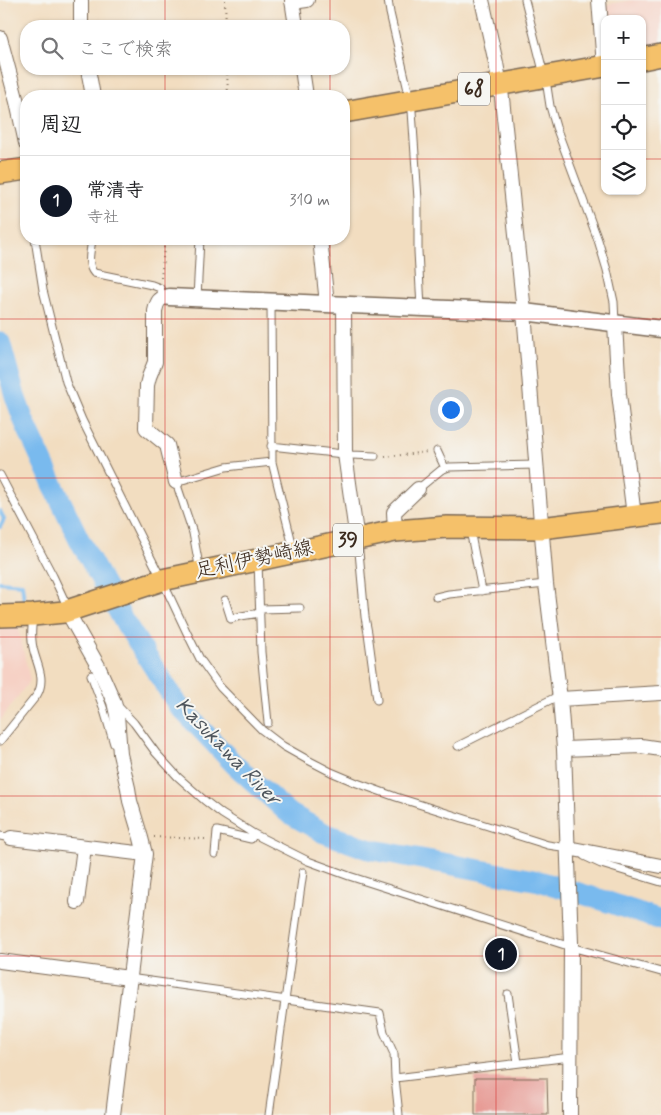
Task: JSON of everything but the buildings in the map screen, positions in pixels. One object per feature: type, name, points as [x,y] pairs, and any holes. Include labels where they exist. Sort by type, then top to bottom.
[{"type":"main road","points":[[646,58],[661,55]]},
{"type":"main road","name":"68","points":[[350,111],[601,67]]},
{"type":"main road","points":[[0,173],[20,170]]},
{"type":"main road","name":"足利伊勢崎線","points":[[0,616],[33,615],[71,610],[160,580],[396,531],[431,527],[541,528],[661,513]]},
{"type":"street","points":[[81,0],[81,20]]},
{"type":"street","points":[[295,20],[292,1],[307,0]]},
{"type":"street","points":[[482,0],[502,98],[524,312],[546,584],[560,697],[569,851],[571,945],[570,1115]]},
{"type":"street","points":[[598,0],[603,60]]},
{"type":"street","points":[[0,38],[20,116]]},
{"type":"street","points":[[89,75],[92,90]]},
{"type":"street","points":[[303,75],[305,90]]},
{"type":"street","points":[[321,245],[326,304]]},
{"type":"street","points":[[176,482],[167,445],[146,428],[147,385],[155,362],[155,311],[164,294],[197,298],[271,302],[524,312],[661,329]]},
{"type":"street","points":[[344,305],[345,454],[358,538]]},
{"type":"street","points":[[615,324],[619,394],[634,516]]},
{"type":"street","points":[[396,531],[394,512],[418,488]]},
{"type":"street","points":[[71,610],[72,620],[98,666],[114,702],[120,754],[130,801],[142,838],[144,854],[113,1115]]},
{"type":"street","points":[[560,697],[661,693]]},
{"type":"street","points":[[564,749],[641,746],[661,749]]},
{"type":"street","points":[[6,837],[144,854]]},
{"type":"street","points":[[77,902],[84,847]]},
{"type":"street","points":[[569,851],[661,866]]},
{"type":"street","points":[[0,961],[129,978]]},
{"type":"lane","points":[[388,0],[410,100],[418,199],[418,251],[422,308]]},
{"type":"lane","points":[[525,0],[556,127],[598,240],[607,270],[614,302],[615,324]]},
{"type":"lane","points":[[36,245],[43,290],[66,382],[86,428],[200,659],[220,687],[242,711],[283,746],[346,778],[396,797],[661,882]]},
{"type":"lane","points":[[91,245],[89,263],[90,269],[94,273],[152,285],[164,294]]},
{"type":"lane","points":[[197,298],[200,245]]},
{"type":"lane","points":[[271,302],[272,462],[294,551]]},
{"type":"lane","points":[[271,446],[375,456]]},
{"type":"lane","points":[[437,451],[445,468]]},
{"type":"lane","points":[[200,571],[193,534],[176,482],[226,468],[272,462]]},
{"type":"lane","points":[[418,488],[445,468],[454,466],[536,465]]},
{"type":"lane","points":[[0,475],[71,610]]},
{"type":"lane","points":[[470,527],[482,590]]},
{"type":"lane","points":[[358,538],[365,617],[378,700]]},
{"type":"lane","points":[[258,559],[261,652],[268,723]]},
{"type":"lane","points":[[436,597],[482,590],[546,584]]},
{"type":"lane","points":[[226,600],[231,619],[260,611],[300,608]]},
{"type":"lane","points":[[0,741],[41,688],[41,676],[32,642],[33,615]]},
{"type":"lane","points":[[91,675],[116,748],[120,754]]},
{"type":"lane","points":[[458,746],[560,697]]},
{"type":"lane","points":[[114,702],[178,777],[222,814],[254,834],[308,861],[349,876],[661,972]]},
{"type":"lane","points":[[215,854],[217,831],[251,839],[254,834]]},
{"type":"lane","points":[[270,1115],[303,872]]},
{"type":"lane","points":[[129,978],[380,1012],[384,1032],[394,1054],[399,1115]]},
{"type":"lane","points":[[508,994],[518,1063]]},
{"type":"lane","points":[[395,1078],[571,1057]]},
{"type":"path","points":[[225,0],[226,20]]},
{"type":"path","points":[[227,75],[228,90]]},
{"type":"path","points":[[164,294],[165,245]]},
{"type":"path","points":[[375,456],[384,457],[437,451]]},
{"type":"path","points":[[142,838],[216,840]]},
{"type":"shaded area","points":[[633,0],[661,0],[661,46],[646,48],[646,15],[604,15],[602,5]]},
{"type":"shaded area","points":[[17,622],[30,680],[0,721],[0,623]]},
{"type":"waterway","name":"Kasukawa River","points":[[0,342],[24,421],[79,539],[122,618],[178,705],[235,765],[287,812],[324,833],[368,849],[539,881],[661,920]]},
{"type":"waterway","points":[[0,511],[4,519],[0,527]]},
{"type":"waterway","points":[[0,582],[22,584],[25,609]]},
{"type":"place","name":"常清寺","points":[[501,954]]}]
